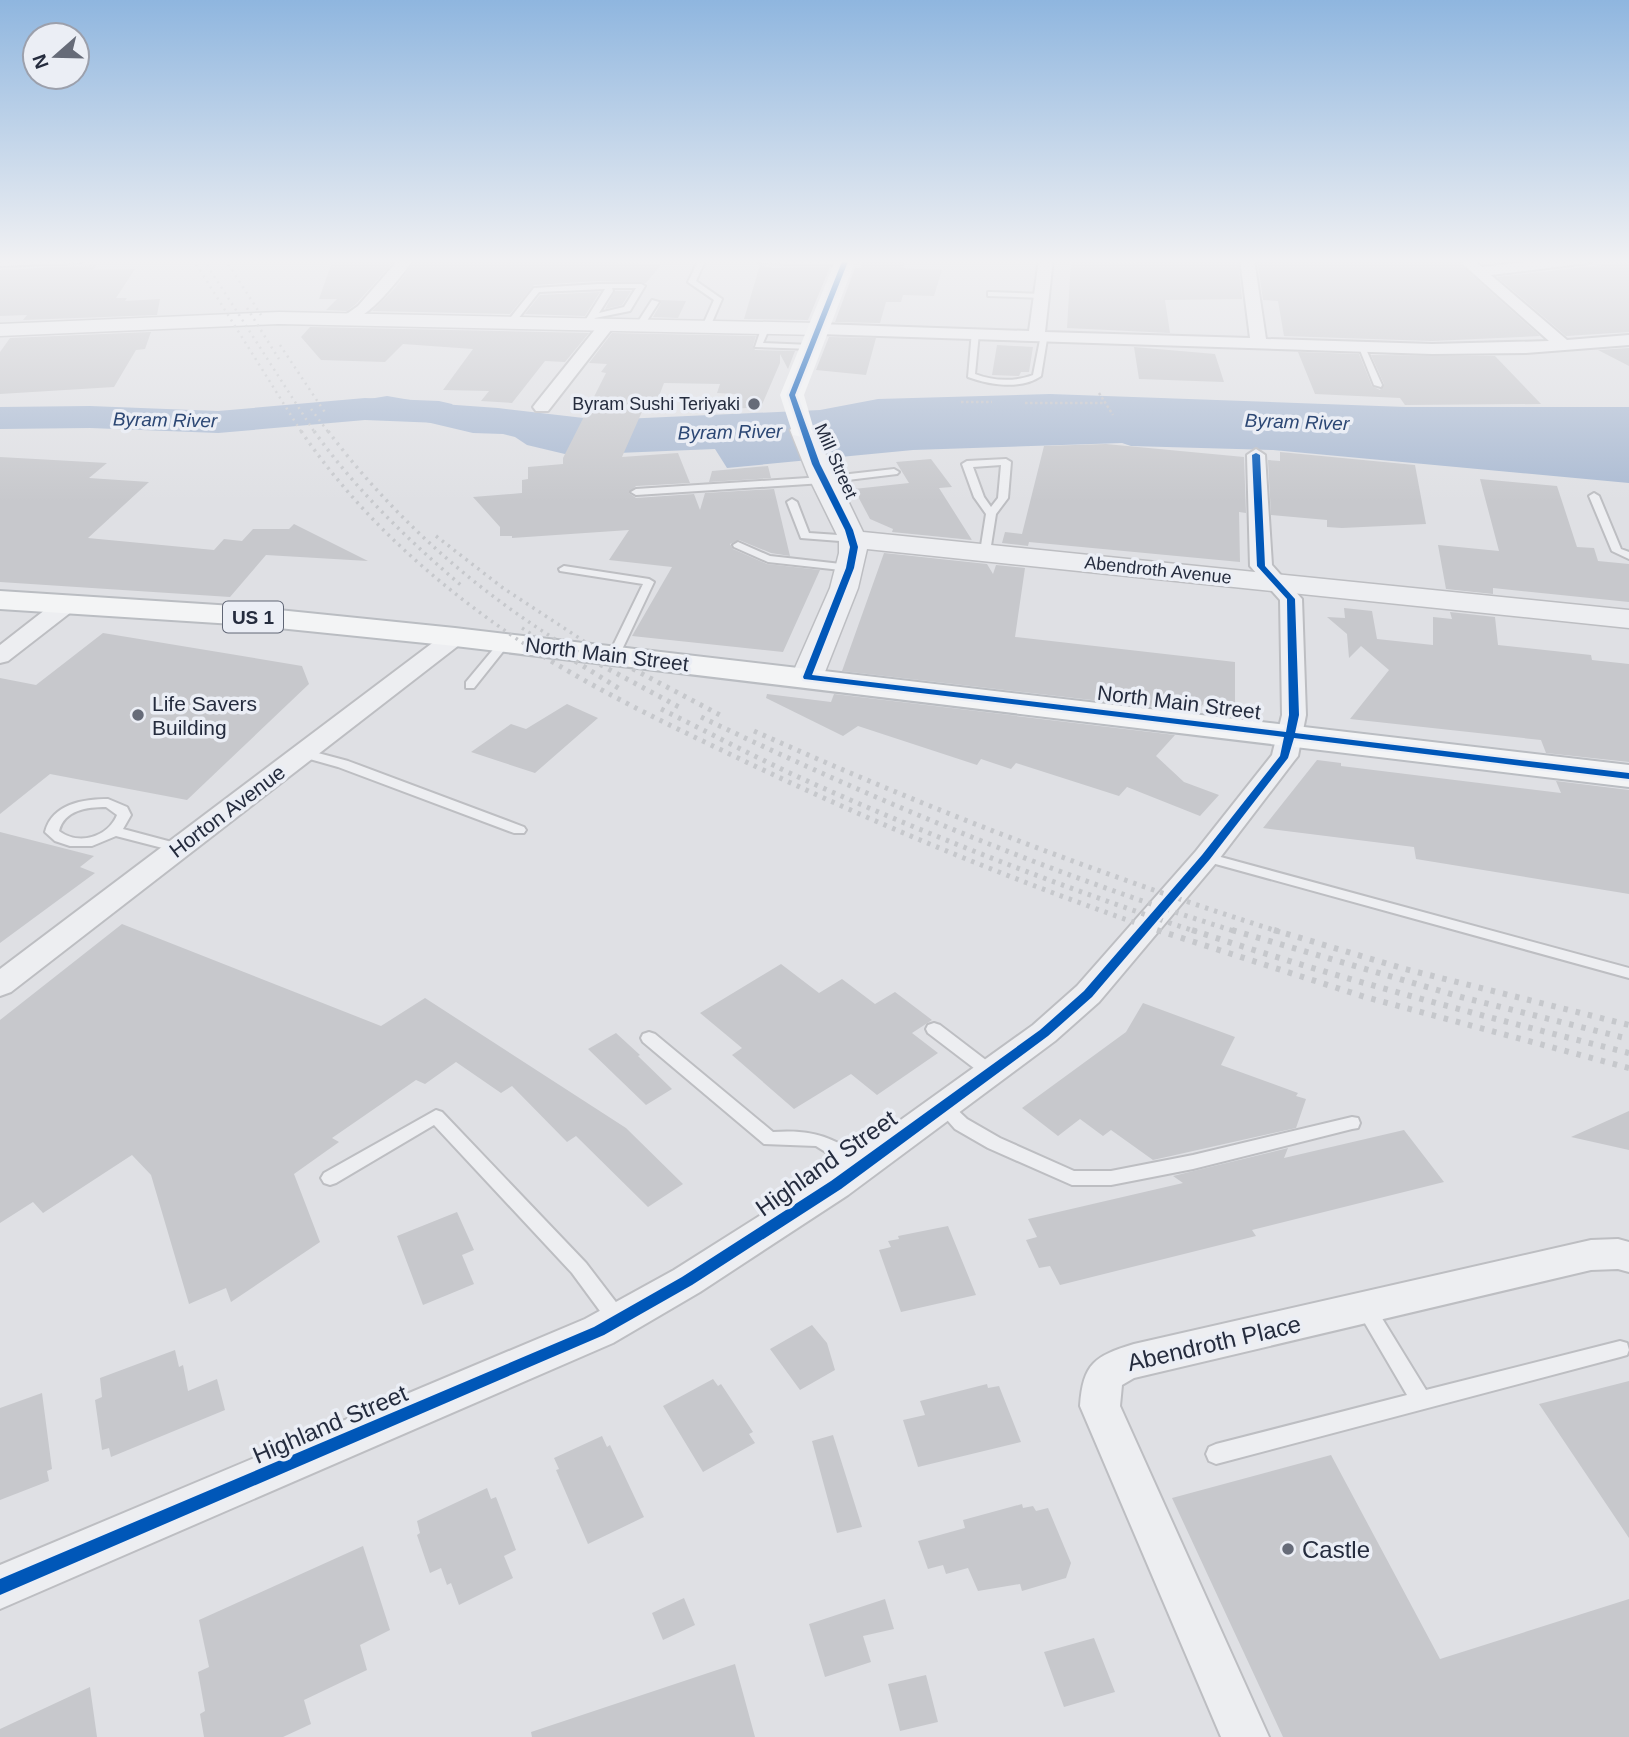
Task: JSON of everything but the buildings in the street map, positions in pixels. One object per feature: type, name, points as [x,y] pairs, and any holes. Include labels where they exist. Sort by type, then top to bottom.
[{"type":"main road","name":"Mill Street","points":[[803,430],[792,400],[794,386],[814,340]]},
{"type":"main road","name":"North Main Street","points":[[0,600],[249,616],[505,642],[1629,776]]},
{"type":"street","points":[[542,407],[584,340]]},
{"type":"street","points":[[1164,340],[1488,350],[1628,340]]},
{"type":"street","points":[[1557,340],[1564,346]]},
{"type":"street","name":"Mill Street","points":[[803,430],[819,472],[853,539]]},
{"type":"street","name":"Highland Street","points":[[0,1587],[599,1331],[758,1236],[862,1166],[1044,1033],[1088,994],[1206,857],[1285,756],[1294,715],[1291,599],[1261,566],[1256,455]]},
{"type":"street","points":[[807,677],[854,556],[853,539]]},
{"type":"street","name":"Abendroth Avenue","points":[[853,539],[1629,619]]},
{"type":"street","points":[[0,656],[67,604]]},
{"type":"street","name":"Horton Avenue","points":[[0,985],[455,637]]},
{"type":"street","name":"Abendroth Place","points":[[1245,1737],[1100,1406],[1102,1379],[1112,1367],[1591,1255],[1618,1254],[1629,1257]]},
{"type":"lane","points":[[974,340],[971,375],[980,379],[1020,382],[1037,376],[1041,340]]},
{"type":"lane","points":[[1361,347],[1378,386]]},
{"type":"lane","points":[[985,552],[990,514],[1003,498],[1006,462],[967,464],[979,497],[990,514]]},
{"type":"lane","points":[[636,492],[819,472],[894,472]]},
{"type":"lane","points":[[1594,496],[1617,551],[1629,555]]},
{"type":"lane","name":"Abendroth Avenue","points":[[792,502],[805,536],[853,539]]},
{"type":"lane","points":[[738,545],[768,559],[850,568]]},
{"type":"lane","points":[[564,569],[649,582],[614,656]]},
{"type":"lane","points":[[470,685],[505,642]]},
{"type":"lane","points":[[303,753],[343,764],[519,830]]},
{"type":"lane","points":[[115,831],[123,821],[122,810],[108,803],[87,804],[65,812],[56,819],[52,832],[61,844],[87,842],[115,831],[178,848]]},
{"type":"lane","points":[[1206,857],[1629,973]]},
{"type":"lane","points":[[934,1029],[989,1071]]},
{"type":"lane","points":[[649,1038],[770,1139],[795,1136],[823,1139],[862,1166]]},
{"type":"lane","points":[[942,1105],[961,1124],[994,1143],[1072,1178],[1111,1178],[1193,1162],[1352,1123]]},
{"type":"lane","points":[[330,1178],[436,1116],[579,1268],[618,1320]]},
{"type":"lane","points":[[1365,1308],[1421,1400]]},
{"type":"lane","points":[[1216,1454],[1620,1349]]},
{"type":"path","points":[[1099,393],[1113,415]]},
{"type":"path","points":[[961,402],[1001,402]]},
{"type":"path","points":[[1014,402],[1105,403]]},
{"type":"water","points":[[1050,394],[1406,407],[1629,407],[1629,483],[1273,450],[1131,446],[1122,443],[913,450],[727,468],[715,449],[569,455],[527,445],[515,437],[503,434],[473,433],[418,420],[366,420],[351,402],[387,396],[428,403],[601,420],[820,410],[878,399]]},
{"type":"waterway","name":"Byram River","points":[[0,418],[90,417],[218,422],[365,409],[439,412]]},
{"type":"railway","points":[[244,340],[302,433]]},
{"type":"railway","points":[[255,340],[315,433]]},
{"type":"railway","points":[[267,340],[279,359]]},
{"type":"railway","points":[[280,345],[326,414]]},
{"type":"railway","points":[[311,409],[329,433]]},
{"type":"railway","points":[[301,431],[351,496],[408,554],[471,606],[535,651]]},
{"type":"railway","points":[[314,431],[347,474],[383,513],[462,586]]},
{"type":"railway","points":[[328,431],[382,495],[442,554],[508,607],[578,653]]},
{"type":"railway","points":[[436,536],[503,588],[602,653]]},
{"type":"railway","points":[[522,628],[561,653]]},
{"type":"railway","points":[[535,651],[659,720],[841,806],[946,851],[1162,932]]},
{"type":"railway","points":[[559,651],[623,691]]},
{"type":"railway","points":[[575,651],[679,707]]},
{"type":"railway","points":[[599,651],[720,715]]},
{"type":"railway","points":[[661,709],[795,775],[909,825],[1100,899],[1197,932]]},
{"type":"railway","points":[[701,717],[898,807],[1032,861],[1237,932]]},
{"type":"railway","points":[[754,731],[883,787],[1014,839],[1280,932]]},
{"type":"railway","points":[[1157,930],[1365,997],[1629,1068]]},
{"type":"railway","points":[[1192,930],[1409,996],[1629,1053]]},
{"type":"railway","points":[[1232,930],[1461,997],[1629,1039]]},
{"type":"railway","points":[[1274,930],[1405,969],[1629,1025]]},
{"type":"cycle path","points":[[814,340],[792,395],[816,464],[849,530],[854,547],[850,568],[807,677],[1629,776]]},
{"type":"cycle path","points":[[0,1587],[599,1331],[687,1281],[836,1185],[1044,1033],[1088,994],[1206,857],[1285,756],[1294,715],[1291,599],[1261,566],[1256,455]]},
{"type":"place","name":"Byram Sushi Teriyaki","points":[[754,404]]},
{"type":"place","name":"Life Savers Building","points":[[138,715]]},
{"type":"place","name":"Castle","points":[[1288,1549]]}]
